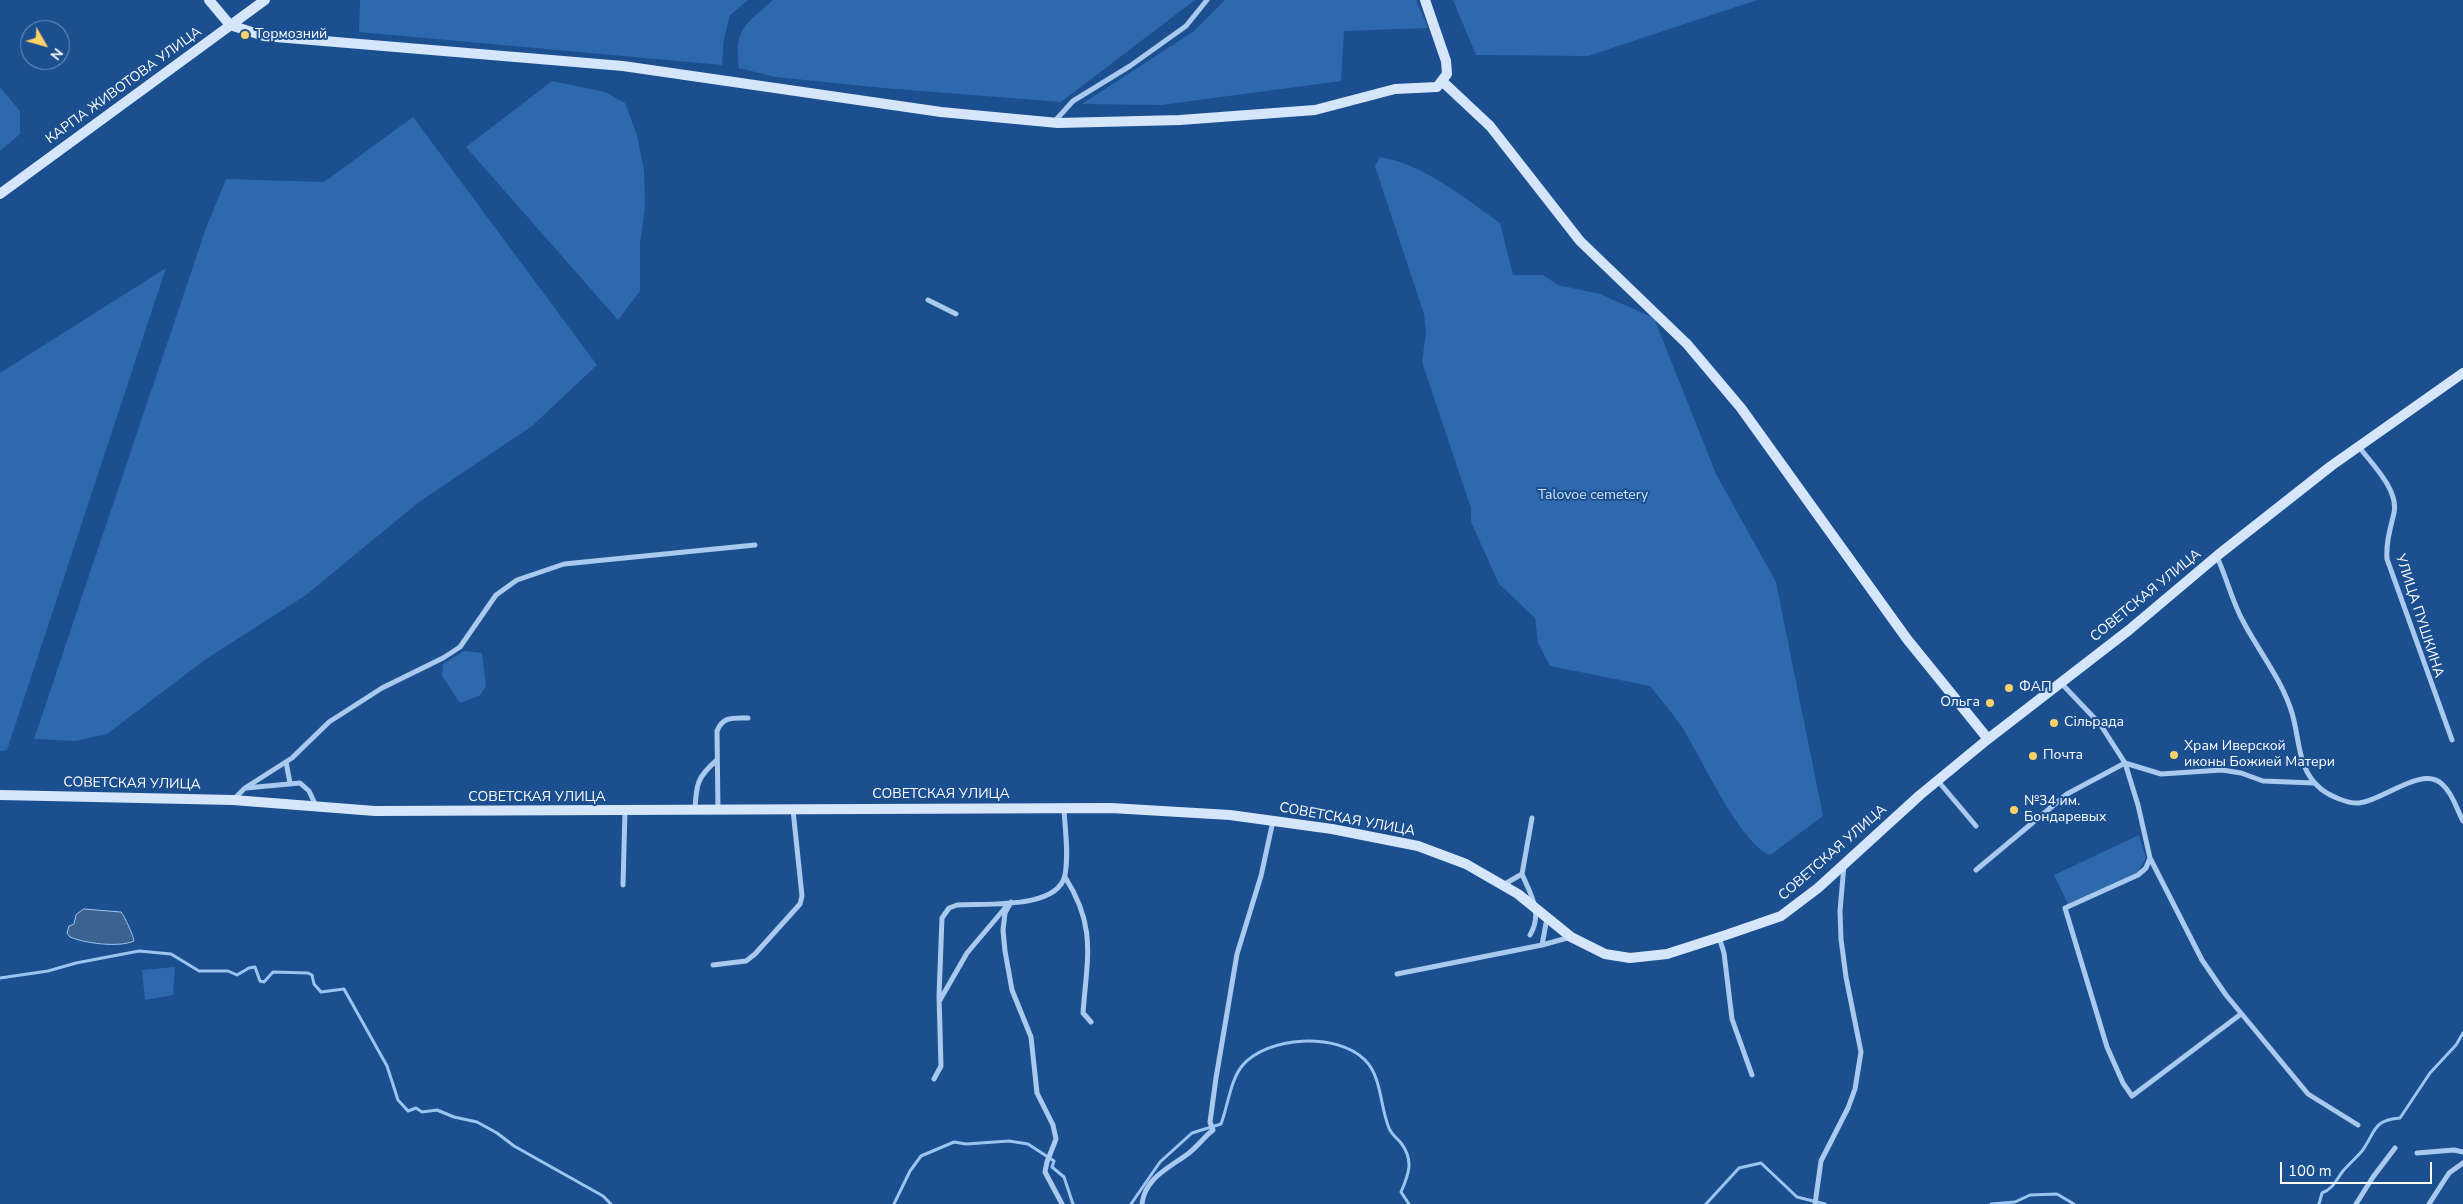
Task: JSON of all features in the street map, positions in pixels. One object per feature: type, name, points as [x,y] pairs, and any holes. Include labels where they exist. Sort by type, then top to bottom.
[{"type":"main road","points":[[209,0],[230,25],[264,36],[623,66],[941,112],[1053,123],[1180,120],[1315,110],[1395,89],[1436,87],[1447,74],[1446,61],[1424,0]]},
{"type":"main road","name":"КАРПА ЖИВОТОВА УЛИЦА","points":[[0,194],[265,0]]},
{"type":"main road","points":[[1442,82],[1490,126],[1580,241],[1687,344],[1741,408],[1907,639],[1988,739]]},
{"type":"main road","name":"СОВЕТСКАЯ УЛИЦА","points":[[0,795],[233,800],[375,811],[625,812],[1111,808],[1230,815],[1418,846],[1466,864],[1502,885],[1571,937],[1604,954],[1630,958],[1667,954],[1781,916],[1818,888],[1988,739],[2129,630],[2216,556],[2359,447],[2463,373]]},
{"type":"street","points":[[1053,123],[1073,102],[1130,66],[1186,26],[1206,0]]},
{"type":"street","points":[[928,300],[956,314]]},
{"type":"street","name":"УЛИЦА ПУШКИНА","points":[[2359,447],[2394,499],[2394,512],[2386,542],[2387,559],[2452,740]]},
{"type":"street","points":[[233,800],[245,788],[286,762],[328,722],[382,688],[443,658],[460,647],[496,595],[517,580],[564,564],[755,545]]},
{"type":"street","points":[[2216,556],[2243,622],[2285,694],[2292,713],[2299,750],[2306,773],[2314,783],[2321,790],[2335,797],[2359,803],[2392,792],[2422,777],[2434,779],[2443,784],[2463,821]]},
{"type":"street","points":[[2061,683],[2100,724],[2126,763],[2150,858],[2202,960],[2241,1014],[2308,1094],[2358,1124]]},
{"type":"street","points":[[718,811],[717,731],[720,723],[728,718],[748,718]]},
{"type":"street","points":[[695,811],[698,782],[707,769],[717,760]]},
{"type":"street","points":[[286,762],[290,783]]},
{"type":"street","points":[[1976,870],[2067,794],[2126,763],[2161,774],[2222,770],[2241,773],[2263,781],[2314,783]]},
{"type":"street","points":[[2300,782],[2306,773]]},
{"type":"street","points":[[1938,781],[1976,826]]},
{"type":"street","points":[[245,788],[300,783],[309,791],[317,806]]},
{"type":"street","points":[[1064,809],[1065,877],[1080,905],[1088,932],[1089,954],[1084,1013],[1091,1022]]},
{"type":"street","points":[[713,965],[746,961],[755,954],[800,904],[802,896],[793,810]]},
{"type":"street","points":[[623,885],[625,812]]},
{"type":"street","points":[[1530,935],[1537,910],[1522,874],[1532,818]]},
{"type":"street","points":[[1142,1204],[1148,1189],[1157,1176],[1166,1167],[1188,1154],[1212,1130],[1210,1122],[1237,954],[1261,876],[1273,821]]},
{"type":"street","points":[[2150,858],[2146,868],[2138,875],[2064,908],[2107,1047],[2123,1083],[2132,1096],[2241,1014]]},
{"type":"street","points":[[1815,1204],[1821,1161],[1848,1108],[1855,1089],[1860,1052],[1841,939],[1840,911],[1844,864]]},
{"type":"street","points":[[1502,885],[1522,874]]},
{"type":"street","points":[[934,1079],[941,1066],[939,1003],[942,918],[949,908],[957,905],[1042,899],[1057,890],[1065,877]]},
{"type":"street","points":[[939,1003],[966,953],[1011,902]]},
{"type":"street","points":[[1011,902],[1005,912],[1003,930],[1005,951],[1012,990],[1031,1036],[1037,1093],[1054,1126],[1056,1139],[1045,1172],[1062,1204]]},
{"type":"street","points":[[1542,945],[1547,918]]},
{"type":"street","points":[[1397,974],[1542,945],[1571,937]]},
{"type":"street","points":[[1719,937],[1725,961],[1732,1019],[1752,1075]]},
{"type":"street","points":[[2356,1204],[2395,1148]]},
{"type":"street","points":[[2417,1153],[2454,1150],[2463,1152]]},
{"type":"street","points":[[2429,1204],[2449,1173],[2463,1162]]},
{"type":"green space","points":[[360,0],[748,0],[730,15],[724,38],[722,65],[359,32]]},
{"type":"green space","points":[[773,0],[1195,0],[1061,102],[775,77],[739,68],[738,44],[740,35],[749,22]]},
{"type":"green space","points":[[1225,0],[1416,0],[1428,28],[1344,31],[1341,81],[1161,105],[1082,104],[1194,31]]},
{"type":"green space","points":[[1453,0],[1757,0],[1588,56],[1476,55]]},
{"type":"green space","points":[[552,81],[605,92],[625,103],[637,135],[644,171],[645,206],[640,244],[640,291],[618,320],[466,147]]},
{"type":"green space","points":[[0,87],[20,111],[20,134],[0,151]]},
{"type":"green space","points":[[413,117],[597,365],[532,426],[419,502],[306,595],[206,659],[107,734],[76,741],[34,739],[206,228],[226,179],[324,182]]},
{"type":"green space","name":"Talovoe cemetery","points":[[1380,157],[1413,167],[1443,183],[1500,223],[1513,275],[1543,275],[1558,285],[1600,294],[1654,318],[1716,474],[1776,582],[1823,816],[1770,855],[1759,848],[1735,819],[1685,732],[1650,686],[1550,666],[1538,643],[1535,618],[1499,584],[1471,522],[1471,508],[1422,362],[1426,332],[1424,314],[1375,166]]},
{"type":"green space","points":[[166,268],[7,750],[0,751],[0,373]]},
{"type":"green space","points":[[464,651],[482,653],[486,687],[479,696],[460,703],[442,676],[443,664]]},
{"type":"green space","points":[[2139,835],[2146,858],[2137,873],[2068,904],[2054,875]]},
{"type":"green space","points":[[175,967],[173,995],[145,1000],[142,970]]},
{"type":"shaded area","points":[[84,909],[121,912],[129,926],[134,941],[119,944],[101,944],[70,937],[67,933],[69,926],[74,924],[76,915]]},
{"type":"waterway","points":[[0,978],[48,971],[76,963],[139,951],[171,954],[199,971],[228,971],[237,975],[249,968],[255,967],[260,981],[264,982],[273,972],[308,973],[312,975],[314,984],[321,992],[344,989],[387,1066],[398,1100],[408,1111],[416,1108],[422,1112],[437,1110],[454,1117],[477,1122],[497,1133],[514,1146],[603,1196],[611,1204]]},
{"type":"waterway","points":[[2319,1204],[2322,1193],[2332,1187],[2343,1171],[2362,1151],[2379,1124],[2384,1121],[2400,1118],[2430,1073],[2456,1045],[2463,1033]]},
{"type":"waterway","points":[[1131,1204],[1160,1162],[1192,1133],[1221,1124],[1232,1086],[1242,1066],[1253,1056],[1268,1048],[1302,1041],[1337,1045],[1353,1051],[1371,1067],[1378,1083],[1389,1128],[1408,1155],[1408,1173],[1401,1192],[1409,1204]]},
{"type":"waterway","points":[[894,1204],[910,1171],[921,1156],[954,1142],[966,1144],[1009,1141],[1028,1144],[1054,1161],[1052,1167],[1064,1177],[1073,1204]]},
{"type":"waterway","points":[[1706,1204],[1739,1168],[1761,1163],[1797,1197],[1825,1204]]},
{"type":"waterway","points":[[1991,1204],[2015,1202],[2030,1195],[2057,1194],[2074,1204]]},
{"type":"place","name":"Тормозний","points":[[245,35]]},
{"type":"place","name":"ФАП","points":[[2009,688]]},
{"type":"place","name":"Ольга","points":[[1990,703]]},
{"type":"place","name":"Сільрада","points":[[2054,723]]},
{"type":"place","name":"Храм Иверской иконы Божией Матери","points":[[2174,755]]},
{"type":"place","name":"Почта","points":[[2033,756]]},
{"type":"place","name":"№34 им. Бондаревых","points":[[2014,810]]}]
